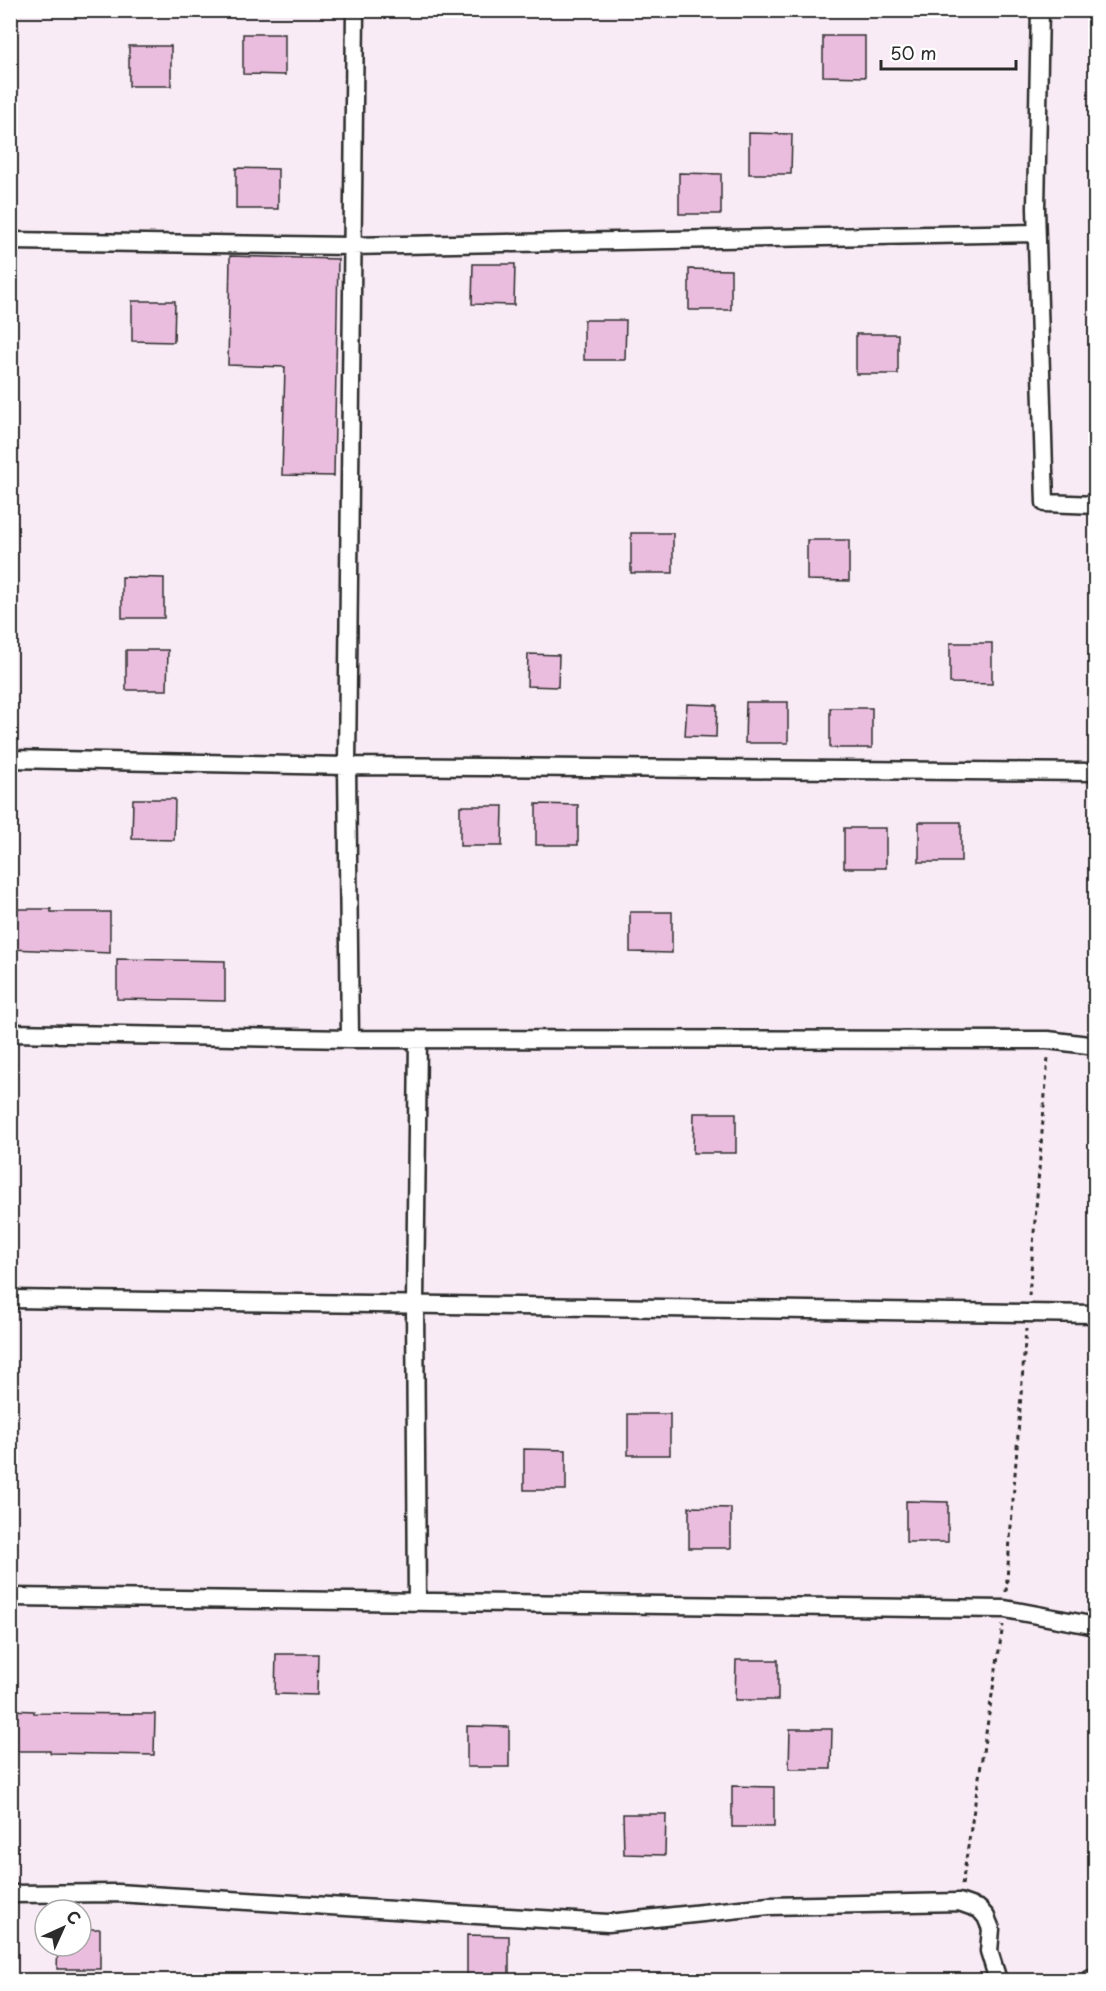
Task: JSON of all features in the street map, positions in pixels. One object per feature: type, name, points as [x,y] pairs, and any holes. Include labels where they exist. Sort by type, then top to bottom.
[{"type":"street","points":[[350,1039],[346,766],[351,246],[356,10]]},
{"type":"street","points":[[1040,10],[1036,233],[1046,503],[1095,505]]},
{"type":"street","points":[[10,241],[351,246],[1036,233]]},
{"type":"street","points":[[10,759],[346,766],[1095,772]]},
{"type":"street","points":[[10,1033],[350,1039],[1049,1041],[1095,1046]]},
{"type":"street","points":[[417,1602],[415,1304],[418,1039]]},
{"type":"street","points":[[10,1299],[1095,1314]]},
{"type":"street","points":[[10,1597],[1005,1610],[1095,1626]]},
{"type":"street","points":[[10,1894],[117,1893],[608,1923],[769,1906],[959,1902],[978,1909],[986,1917],[991,1929],[989,1951],[998,1980]]},
{"type":"street","points":[[1089,1980],[1095,1976]]},
{"type":"path","points":[[959,1902],[1005,1610],[1049,1041]]},
{"type":"building","points":[[243,34],[285,34],[285,75],[243,74]]},
{"type":"building","points":[[823,36],[865,36],[865,77],[823,76]]},
{"type":"building","points":[[129,46],[171,46],[171,86],[129,86]]},
{"type":"building","points":[[749,133],[792,134],[791,174],[749,174]]},
{"type":"building","points":[[236,168],[278,169],[278,209],[236,209]]},
{"type":"building","points":[[679,173],[721,174],[721,214],[679,214]]},
{"type":"building","points":[[230,256],[338,259],[334,476],[282,475],[285,367],[228,365]]},
{"type":"building","points":[[473,264],[515,264],[514,305],[472,304]]},
{"type":"building","points":[[689,269],[731,270],[731,310],[689,310]]},
{"type":"building","points":[[132,301],[175,301],[174,342],[132,341]]},
{"type":"building","points":[[584,320],[626,320],[625,360],[584,360]]},
{"type":"building","points":[[856,334],[898,334],[898,374],[856,374]]},
{"type":"building","points":[[631,533],[673,533],[673,573],[631,573]]},
{"type":"building","points":[[807,540],[849,540],[849,581],[807,580]]},
{"type":"building","points":[[122,577],[164,578],[164,618],[122,618]]},
{"type":"building","points":[[950,643],[992,643],[992,684],[950,683]]},
{"type":"building","points":[[126,650],[168,650],[167,690],[126,690]]},
{"type":"building","points":[[528,654],[559,655],[558,687],[527,686]]},
{"type":"building","points":[[746,702],[788,702],[788,743],[745,743]]},
{"type":"building","points":[[687,704],[717,705],[716,737],[685,736]]},
{"type":"building","points":[[830,708],[872,708],[872,748],[830,748]]},
{"type":"building","points":[[133,799],[175,799],[174,840],[132,839]]},
{"type":"building","points":[[536,804],[578,805],[578,845],[536,845]]},
{"type":"building","points":[[460,806],[503,806],[502,846],[460,846]]},
{"type":"building","points":[[919,822],[961,822],[961,862],[919,862]]},
{"type":"building","points":[[844,828],[886,828],[886,868],[844,868]]},
{"type":"building","points":[[10,909],[110,912],[110,953],[10,949]]},
{"type":"building","points":[[630,912],[672,912],[672,953],[630,952]]},
{"type":"building","points":[[117,959],[225,961],[225,1001],[117,999]]},
{"type":"building","points":[[694,1113],[736,1113],[736,1153],[693,1153]]},
{"type":"building","points":[[628,1414],[670,1414],[670,1455],[628,1455]]},
{"type":"building","points":[[524,1449],[566,1450],[566,1490],[524,1490]]},
{"type":"building","points":[[906,1501],[948,1502],[948,1542],[906,1542]]},
{"type":"building","points":[[689,1507],[731,1508],[731,1548],[689,1548]]},
{"type":"building","points":[[276,1654],[318,1654],[317,1695],[275,1694]]},
{"type":"building","points":[[736,1660],[778,1660],[778,1700],[735,1700]]},
{"type":"building","points":[[10,1710],[34,1711],[34,1713],[155,1714],[154,1755],[10,1751]]},
{"type":"building","points":[[467,1726],[509,1727],[509,1767],[467,1767]]},
{"type":"building","points":[[790,1729],[832,1729],[831,1769],[789,1769]]},
{"type":"building","points":[[732,1786],[774,1787],[774,1827],[732,1827]]},
{"type":"building","points":[[623,1814],[666,1814],[665,1855],[624,1854]]},
{"type":"building","points":[[93,1929],[100,1929],[100,1969],[57,1969],[57,1958],[93,1958]]},
{"type":"building","points":[[467,1935],[509,1936],[509,1976],[467,1976]]}]
